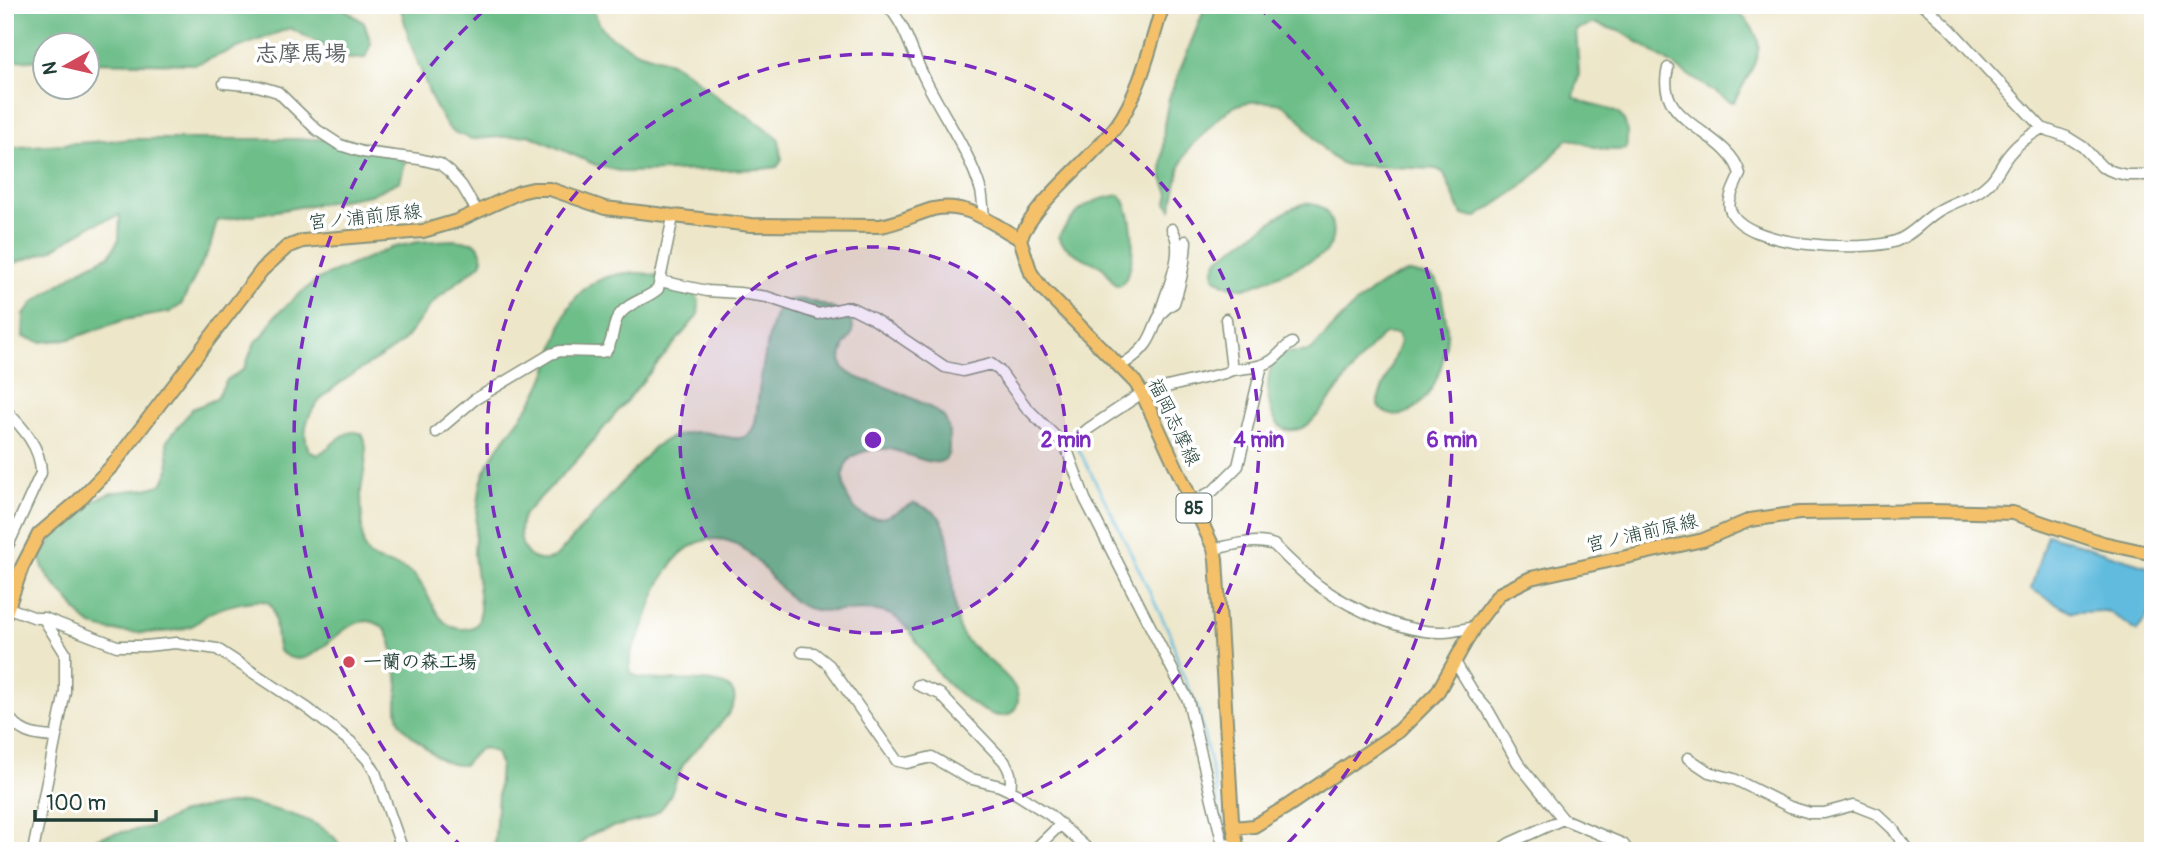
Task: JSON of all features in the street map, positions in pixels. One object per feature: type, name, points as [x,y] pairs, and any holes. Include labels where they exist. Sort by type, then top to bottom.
[{"type":"main road","points":[[1020,239],[1032,218],[1117,124],[1134,95],[1163,5]]},
{"type":"main road","name":"宮ノ浦前原線","points":[[7,612],[22,567],[38,534],[77,502],[113,465],[262,270],[287,247],[303,241],[423,231],[457,221],[520,191],[533,188],[550,188],[605,208],[751,225],[880,226],[935,209],[951,207],[969,210],[1020,239]]},
{"type":"main road","name":"福岡志摩線","points":[[1020,239],[1031,273],[1041,287],[1120,366],[1142,393],[1214,549],[1237,847]]},
{"type":"main road","name":"宮ノ浦前原線","points":[[1234,828],[1254,826],[1399,731],[1437,693],[1475,627],[1499,594],[1531,578],[1703,540],[1750,520],[1799,513],[2013,513],[2103,543],[2153,554]]},
{"type":"street","points":[[887,5],[901,24],[923,75],[977,179],[982,193],[984,218]]},
{"type":"street","points":[[1922,5],[1950,29],[2042,128],[2067,137],[2083,147],[2102,167],[2126,175],[2153,175]]},
{"type":"street","points":[[1668,68],[1665,87],[1668,99],[1681,115],[1724,151],[1739,170],[1740,174],[1729,201],[1734,218],[1764,234],[1794,243],[1842,247],[1896,241],[1938,211],[1979,193],[1993,179],[2012,150],[2042,128]]},
{"type":"street","points":[[223,83],[258,86],[278,92],[317,130],[340,145],[362,152],[440,164],[462,186],[477,211]]},
{"type":"street","points":[[436,432],[474,400],[551,354],[560,351],[606,351],[622,311],[658,289],[673,217]]},
{"type":"street","points":[[1120,366],[1134,357],[1147,342],[1161,310],[1176,259],[1178,243],[1172,229]]},
{"type":"street","points":[[1161,310],[1174,303],[1185,264],[1186,241]]},
{"type":"street","points":[[660,281],[707,291],[767,298],[818,314],[848,307],[872,318],[945,367],[963,371],[991,364],[999,370],[1026,407],[1066,447],[1085,499],[1188,701],[1223,845]]},
{"type":"street","points":[[1226,319],[1232,370]]},
{"type":"street","points":[[1066,447],[1142,393],[1262,365],[1273,360],[1285,346],[1292,343]]},
{"type":"street","points":[[1191,502],[1213,491],[1238,466],[1262,365]]},
{"type":"street","points":[[5,410],[35,447],[41,460],[41,473],[5,552]]},
{"type":"street","points":[[1214,549],[1247,543],[1268,543],[1274,545],[1322,588],[1389,621],[1428,632],[1475,627]]},
{"type":"street","points":[[7,612],[44,618],[117,646],[176,643],[217,649],[307,708],[359,751],[375,772],[403,851]]},
{"type":"street","points":[[33,851],[65,692],[65,653],[44,618]]},
{"type":"street","points":[[802,652],[814,653],[829,664],[897,761],[907,763],[932,757],[968,778],[1000,786],[1031,802],[1061,824],[1090,851]]},
{"type":"street","points":[[1455,662],[1475,695],[1488,710],[1518,763],[1563,819],[1623,844],[1628,851]]},
{"type":"street","points":[[918,685],[940,694],[1004,761],[1012,778],[1010,791]]},
{"type":"street","points":[[5,712],[20,730],[56,737]]},
{"type":"street","points":[[1688,758],[1709,772],[1734,779],[1790,807],[1810,813],[1824,813],[1854,805],[1877,814],[1893,829],[1908,851]]},
{"type":"street","points":[[1498,851],[1563,819]]},
{"type":"street","points":[[1033,851],[1061,824]]},
{"type":"street","points":[[1205,851],[1223,845],[1237,847]]},
{"type":"green space","points":[[5,5],[339,5],[364,23],[371,43],[365,58],[349,59],[290,28],[196,64],[102,62],[102,32],[32,32],[32,61],[5,60]]},
{"type":"green space","points":[[400,5],[591,5],[608,35],[638,52],[670,62],[687,72],[719,98],[775,135],[779,140],[782,160],[777,167],[762,169],[623,172],[596,165],[529,135],[472,139],[453,132],[433,102],[411,45]]},
{"type":"green space","points":[[1206,5],[1729,5],[1753,29],[1758,40],[1758,50],[1750,73],[1734,102],[1730,102],[1622,32],[1593,23],[1576,30],[1579,74],[1574,97],[1620,115],[1625,122],[1627,133],[1626,149],[1604,149],[1568,138],[1520,188],[1477,217],[1462,215],[1443,172],[1436,169],[1346,165],[1328,154],[1293,112],[1283,105],[1269,102],[1245,103],[1230,109],[1191,147],[1181,166],[1171,209],[1167,203],[1169,194],[1162,175],[1164,125],[1169,98]]},
{"type":"green space","points":[[135,139],[341,139],[386,146],[405,163],[400,181],[370,195],[217,221],[210,247],[181,305],[170,312],[124,320],[70,339],[41,342],[23,337],[24,315],[33,303],[80,270],[110,255],[119,239],[120,215],[92,225],[50,251],[5,266],[5,148]]},
{"type":"green space","points":[[1120,195],[1129,214],[1133,242],[1130,269],[1119,286],[1114,284],[1102,267],[1072,252],[1058,237],[1083,208],[1099,200]]},
{"type":"green space","points":[[1305,203],[1319,206],[1329,216],[1332,240],[1327,251],[1260,283],[1243,288],[1227,286],[1214,277],[1218,259],[1287,211]]},
{"type":"green space","points":[[452,240],[478,245],[483,258],[481,264],[437,299],[401,343],[320,400],[310,415],[305,432],[309,451],[317,455],[350,432],[362,434],[366,447],[361,491],[362,534],[366,551],[376,560],[402,568],[414,575],[445,622],[452,627],[465,629],[476,625],[479,620],[480,602],[474,552],[483,476],[495,452],[541,386],[569,307],[578,295],[601,279],[628,273],[643,273],[662,277],[693,290],[699,302],[698,315],[577,460],[524,514],[521,542],[530,556],[537,560],[556,557],[654,447],[664,441],[693,432],[736,438],[747,435],[755,423],[765,354],[777,310],[785,302],[799,299],[820,304],[838,311],[852,321],[853,332],[841,354],[844,368],[858,378],[925,405],[947,422],[949,445],[943,461],[926,461],[889,449],[865,451],[847,462],[843,479],[845,488],[852,505],[866,516],[885,517],[914,503],[939,517],[948,539],[959,628],[973,647],[1014,686],[1018,697],[1016,707],[1009,714],[999,716],[988,713],[964,698],[938,673],[916,640],[901,622],[891,615],[865,610],[809,609],[786,594],[742,548],[729,541],[714,539],[697,543],[680,554],[663,577],[632,651],[630,667],[633,674],[643,678],[693,680],[724,685],[733,691],[732,709],[687,759],[667,802],[656,813],[635,822],[600,830],[582,842],[577,851],[494,851],[500,764],[496,753],[485,748],[478,750],[464,765],[453,764],[443,761],[404,729],[398,716],[398,684],[393,649],[386,631],[378,624],[368,621],[356,623],[313,654],[303,658],[291,658],[279,651],[274,612],[270,604],[265,602],[230,606],[208,614],[191,626],[169,631],[122,632],[96,627],[84,620],[50,579],[41,558],[69,520],[89,504],[109,494],[150,488],[163,483],[169,469],[167,441],[192,409],[216,399],[227,380],[244,369],[255,342],[262,337],[275,316],[320,278],[391,248],[418,242]]},
{"type":"green space","points":[[1408,272],[1428,276],[1436,281],[1441,291],[1446,320],[1444,357],[1433,387],[1427,395],[1404,414],[1386,413],[1378,406],[1400,342],[1398,334],[1385,334],[1359,361],[1310,423],[1295,430],[1280,426],[1274,419],[1268,396],[1270,371],[1274,361],[1280,355],[1312,350],[1344,315],[1367,295],[1393,278]]},
{"type":"green space","points":[[244,802],[285,812],[315,824],[337,840],[342,851],[77,851],[85,844],[104,836],[157,825],[176,815],[211,806]]},
{"type":"water","points":[[2047,534],[2153,568],[2153,607],[2137,631],[2107,611],[2072,612],[2031,589]]},
{"type":"waterway","points":[[1076,444],[1171,636],[1180,668],[1199,712],[1227,841]]},
{"type":"place","name":"一蘭の森工場","points":[[349,662]]},
{"type":"district","name":"志摩馬場","points":[[301,53]]}]
